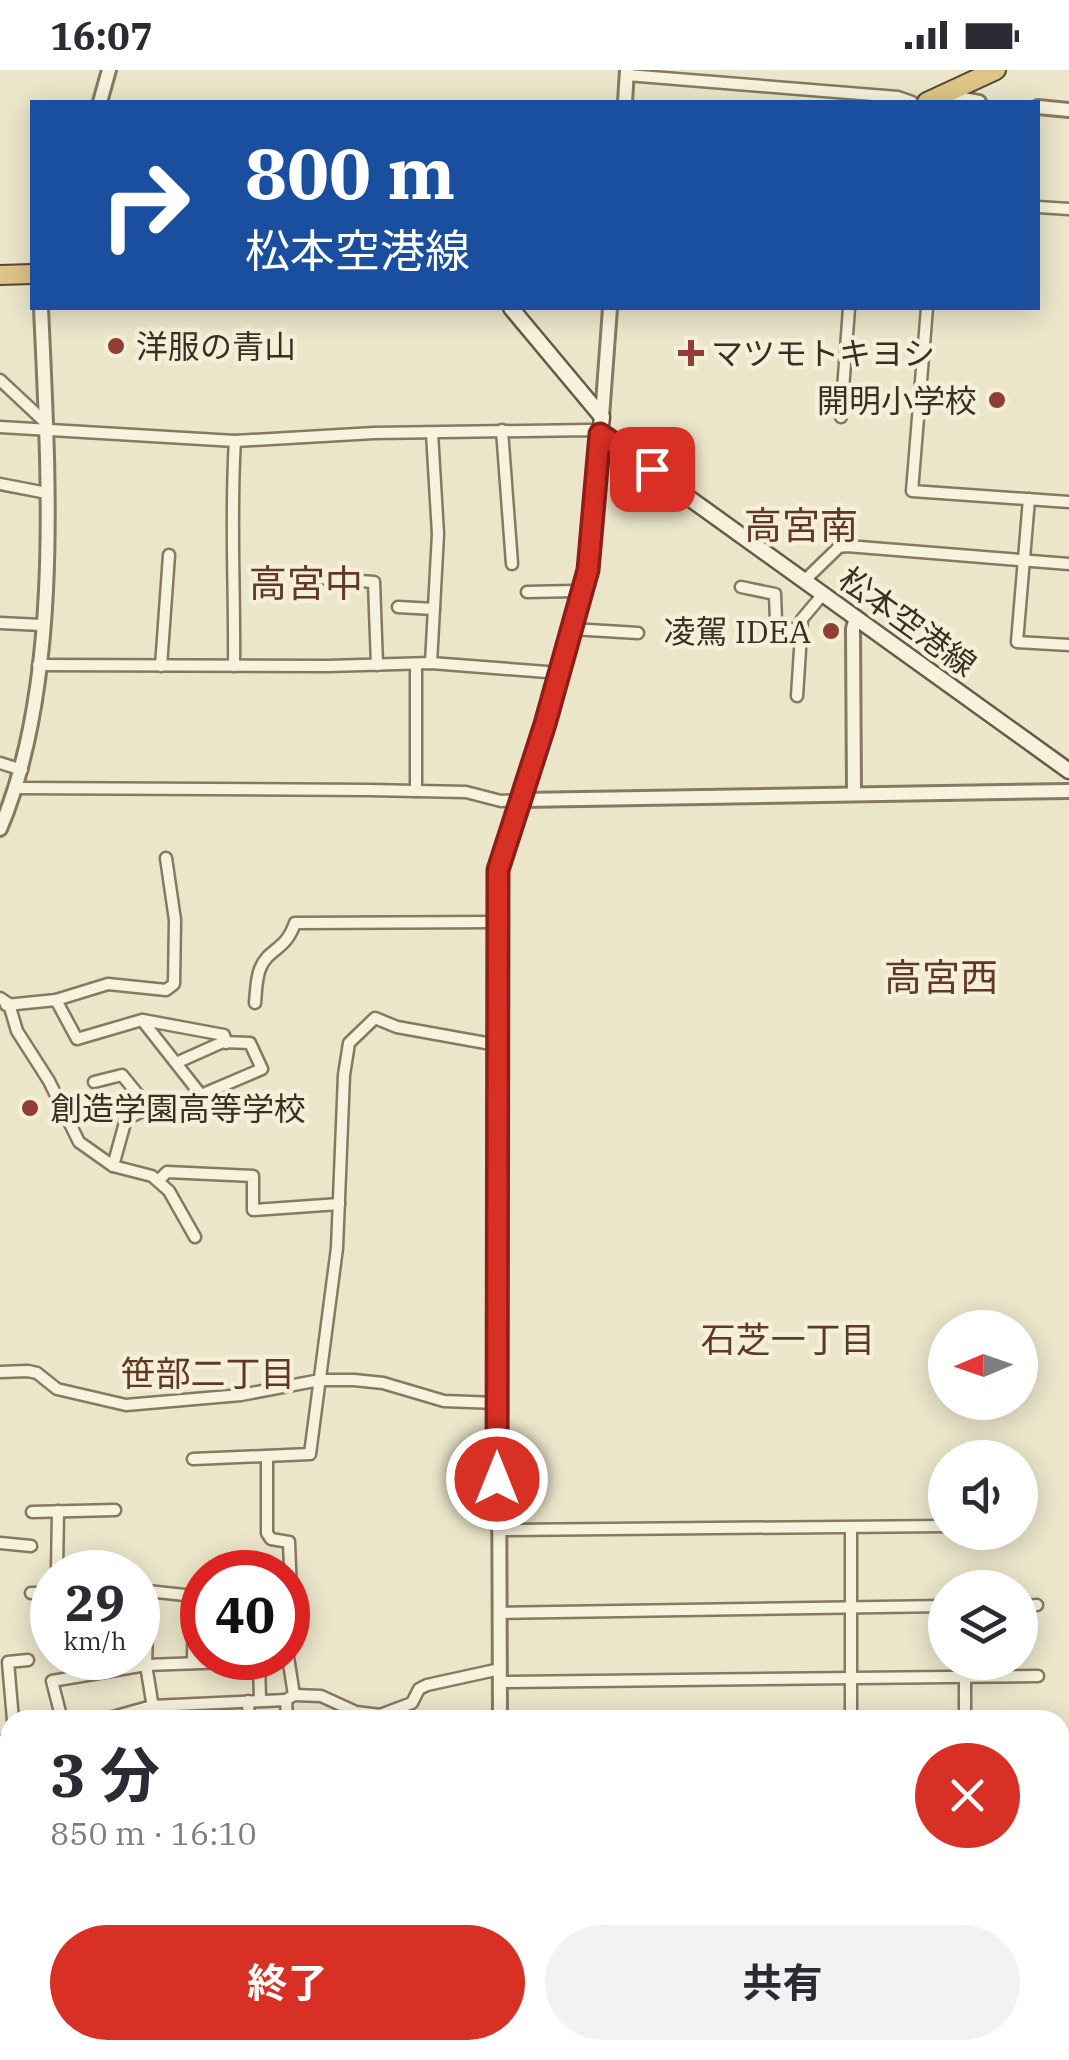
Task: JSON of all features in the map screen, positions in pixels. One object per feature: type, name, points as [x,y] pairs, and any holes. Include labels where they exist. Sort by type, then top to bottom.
[{"type":"highway","points":[[936,99],[996,70]]},
{"type":"highway","points":[[0,276],[30,274]]},
{"type":"main road","points":[[513,310],[602,417],[600,434]]},
{"type":"main road","name":"松本空港線","points":[[600,434],[1069,771]]},
{"type":"street","points":[[101,100],[109,70]]},
{"type":"street","points":[[625,100],[627,72],[898,96],[907,100]]},
{"type":"street","points":[[936,99],[968,100]]},
{"type":"street","points":[[1040,107],[1069,110]]},
{"type":"street","points":[[1040,207],[1069,209]]},
{"type":"street","points":[[0,829],[22,770],[42,625],[47,493],[41,310]]},
{"type":"street","points":[[602,417],[610,310]]},
{"type":"street","points":[[841,417],[849,310]]},
{"type":"street","points":[[927,310],[912,491],[1069,502]]},
{"type":"street","points":[[0,380],[46,426]]},
{"type":"street","points":[[0,427],[46,426],[234,441],[502,430],[590,430],[600,434],[588,570],[498,870],[500,1710]]},
{"type":"street","points":[[502,430],[512,564]]},
{"type":"street","points":[[430,664],[438,534],[432,433]]},
{"type":"street","points":[[234,441],[230,512],[235,544],[234,666]]},
{"type":"street","points":[[0,484],[47,493]]},
{"type":"street","points":[[1030,499],[1018,642],[1069,645]]},
{"type":"street","points":[[805,580],[839,547],[1069,564]]},
{"type":"street","points":[[161,666],[169,555]]},
{"type":"street","points":[[320,578],[374,582],[377,665]]},
{"type":"street","points":[[741,587],[775,594],[776,621],[792,630],[801,629]]},
{"type":"street","points":[[526,592],[574,591]]},
{"type":"street","points":[[797,696],[802,619],[824,594]]},
{"type":"street","points":[[398,607],[434,609]]},
{"type":"street","points":[[854,794],[856,617]]},
{"type":"street","points":[[0,623],[42,625]]},
{"type":"street","points":[[572,629],[638,634]]},
{"type":"street","points":[[416,664],[416,791]]},
{"type":"street","points":[[38,665],[430,664],[560,673]]},
{"type":"street","points":[[0,763],[22,770]]},
{"type":"street","points":[[17,788],[466,792],[501,801],[1069,790]]},
{"type":"street","points":[[166,858],[175,920],[174,984],[166,990],[108,984],[56,1000],[3,1003],[54,1090],[79,1142],[113,1166],[152,1176],[182,1209],[196,1237]]},
{"type":"street","points":[[255,1003],[259,970],[268,956],[290,938],[294,923],[496,922]]},
{"type":"street","points":[[56,1000],[77,1039],[142,1020],[224,1035],[226,1042]]},
{"type":"street","points":[[193,1460],[310,1454],[337,1248],[344,1075],[349,1043],[374,1018],[397,1027],[498,1045]]},
{"type":"street","points":[[142,1020],[201,1095],[262,1069],[250,1043],[226,1042],[176,1063]]},
{"type":"street","points":[[94,1082],[122,1074],[148,1108],[126,1120],[113,1166]]},
{"type":"street","points":[[158,1181],[168,1172],[253,1176],[253,1210],[338,1204]]},
{"type":"street","points":[[0,1372],[28,1370],[57,1389],[126,1405],[241,1395],[320,1380],[383,1383],[444,1401],[497,1402]]},
{"type":"street","points":[[267,1456],[267,1534],[289,1542],[289,1550]]},
{"type":"street","points":[[32,1512],[115,1510]]},
{"type":"street","points":[[57,1550],[58,1511]]},
{"type":"street","points":[[498,1530],[928,1526]]},
{"type":"street","points":[[851,1528],[851,1710]]},
{"type":"street","points":[[0,1544],[32,1546]]},
{"type":"street","points":[[499,1612],[928,1606]]},
{"type":"street","points":[[12,1710],[8,1662],[28,1660]]},
{"type":"street","points":[[396,1710],[412,1703],[427,1685],[500,1676],[928,1677]]},
{"type":"street","points":[[59,1710],[52,1682],[64,1680]]},
{"type":"street","points":[[148,1680],[153,1710]]},
{"type":"street","points":[[251,1710],[257,1680]]},
{"type":"street","points":[[288,1710],[289,1680]]},
{"type":"street","points":[[965,1680],[965,1710]]},
{"type":"street","points":[[142,1710],[152,1706],[321,1696],[352,1710]]},
{"type":"place","name":"洋服の青山","points":[[116,346]]},
{"type":"place","name":"マツモトキヨシ","points":[[691,353]]},
{"type":"place","name":"開明小学校","points":[[997,400]]},
{"type":"place","name":"凌駕 IDEA","points":[[831,631]]},
{"type":"place","name":"創造学園高等学校","points":[[30,1108]]},
{"type":"district","name":"高宮南","points":[[801,524]]},
{"type":"district","name":"高宮中","points":[[306,582]]},
{"type":"district","name":"高宮西","points":[[941,976]]},
{"type":"district","name":"石芝一丁目","points":[[788,1339]]},
{"type":"district","name":"笹部二丁目","points":[[208,1373]]},
{"type":"route","points":[[497,1479],[498,870],[545,724],[588,570],[600,434],[652,469]]}]
